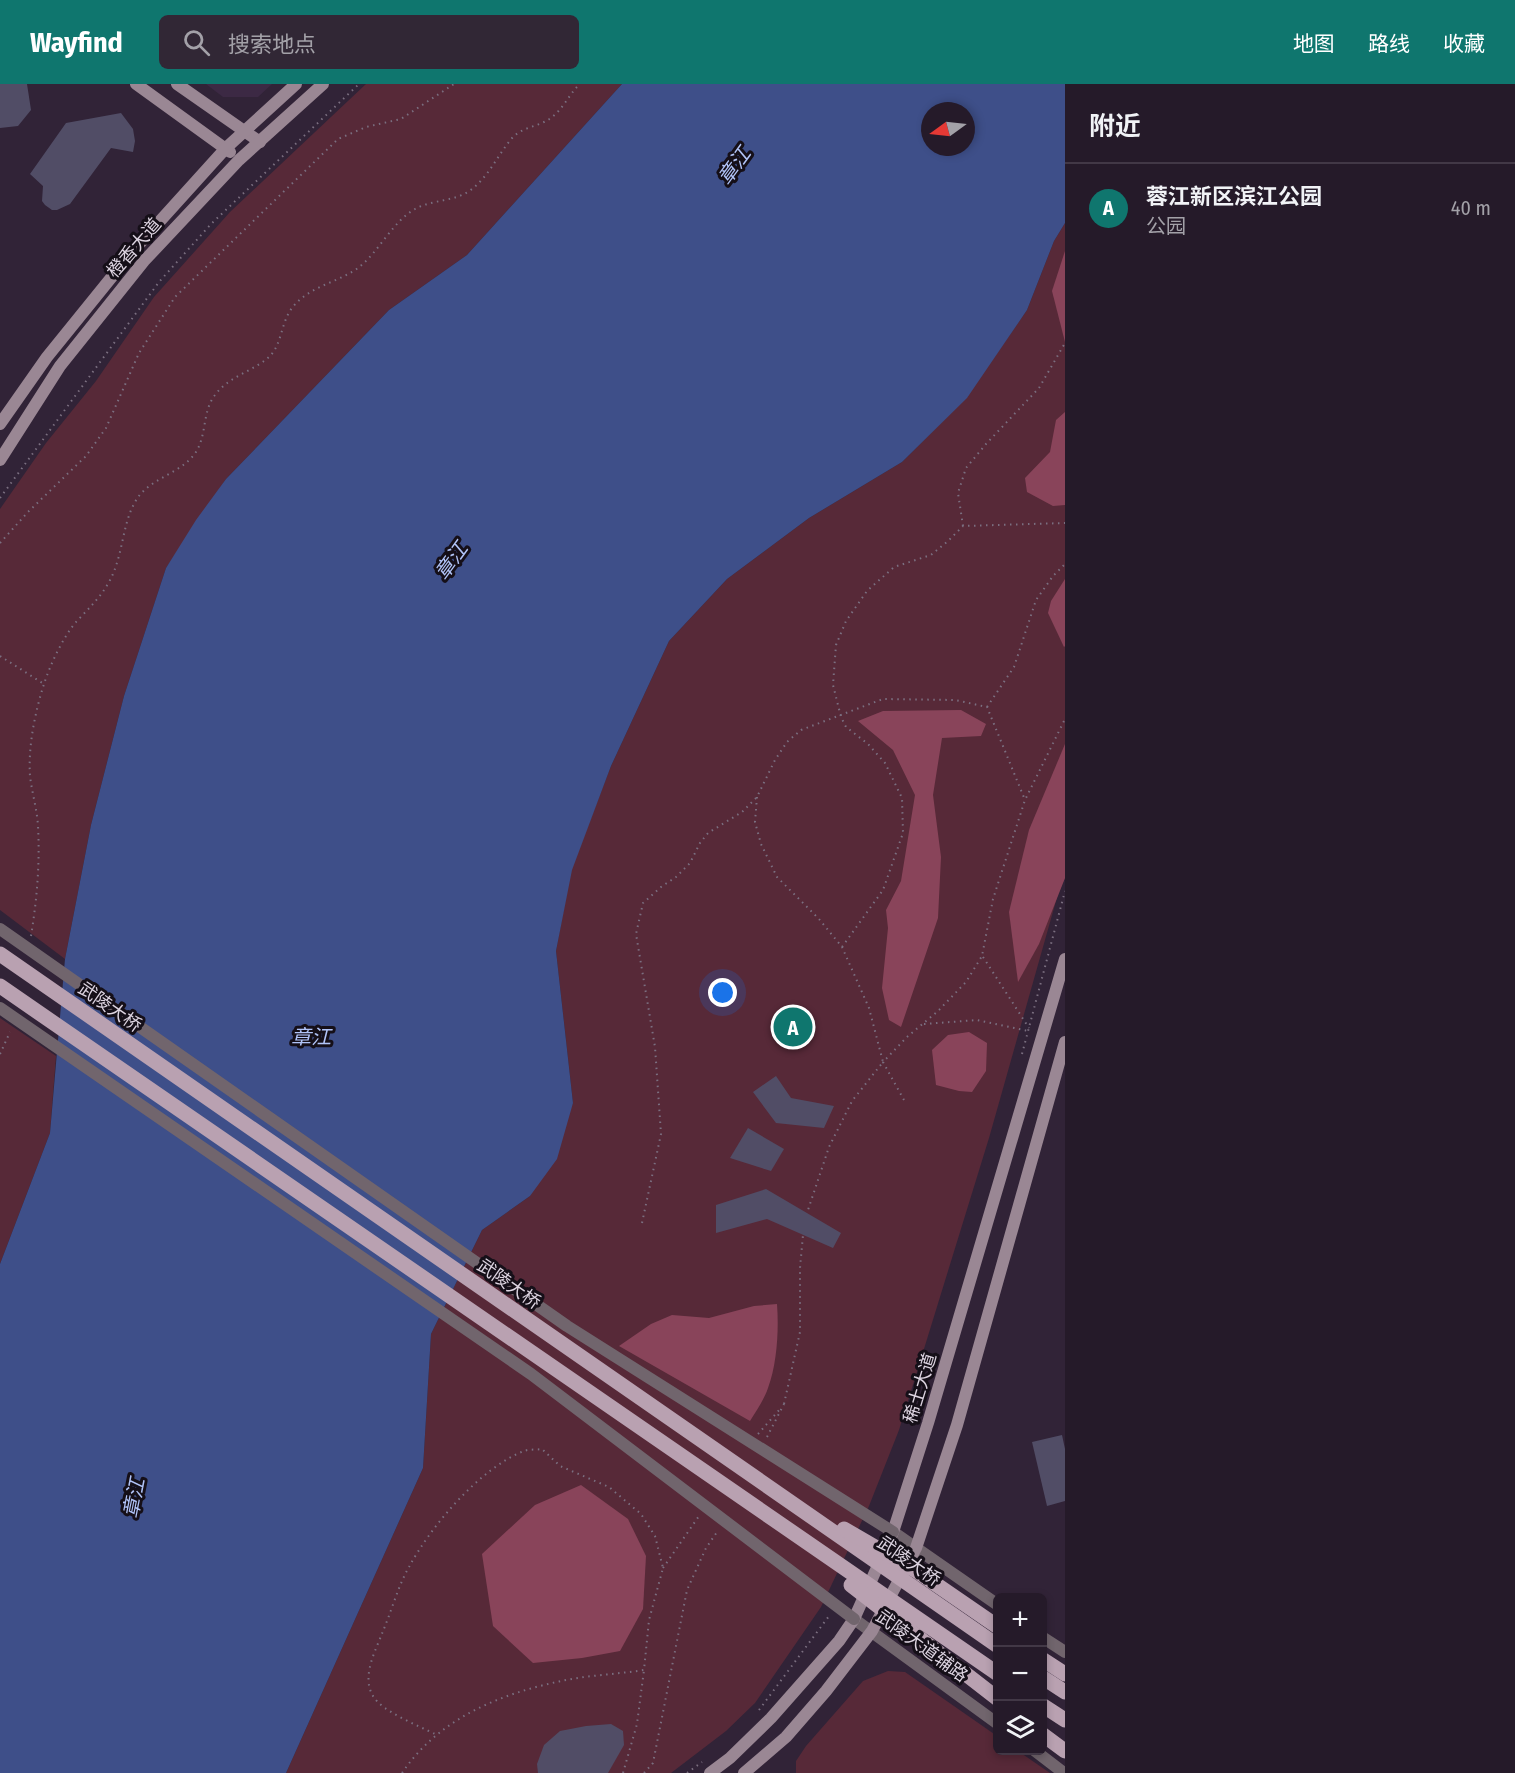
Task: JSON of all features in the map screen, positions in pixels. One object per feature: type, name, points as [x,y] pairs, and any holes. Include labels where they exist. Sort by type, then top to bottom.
[{"type":"main road","points":[[136,84],[226,148],[239,160]]},
{"type":"main road","points":[[177,84],[260,142]]},
{"type":"main road","name":"橙香大道","points":[[0,424],[47,357],[132,252],[226,148],[296,84]]},
{"type":"main road","name":"橙香大道","points":[[0,460],[60,366],[144,261],[239,160],[323,84]]},
{"type":"main road","name":"武陵大桥","points":[[0,954],[993,1643]]},
{"type":"main road","name":"稀土大道","points":[[710,1773],[730,1758],[771,1718],[839,1641],[854,1619],[893,1532],[928,1423],[1065,959]]},
{"type":"main road","points":[[0,986],[993,1671]]},
{"type":"main road","points":[[750,1772],[786,1737],[826,1691],[872,1631],[916,1548],[957,1425],[1065,1042]]},
{"type":"main road","points":[[742,1470],[918,1572],[993,1624]]},
{"type":"main road","points":[[728,1489],[993,1695]]},
{"type":"main road","points":[[1047,1662],[1065,1674]]},
{"type":"main road","points":[[1047,1680],[1065,1692]]},
{"type":"main road","points":[[1047,1708],[1065,1720]]},
{"type":"main road","points":[[1047,1738],[1065,1751]]},
{"type":"street","points":[[0,929],[567,1326],[893,1532],[993,1602]]},
{"type":"street","name":"武陵大道辅路","points":[[0,1008],[531,1374],[854,1619],[993,1720]]},
{"type":"street","points":[[1047,1640],[1065,1652]]},
{"type":"street","points":[[1041,1755],[1064,1773]]},
{"type":"path","points":[[0,498],[159,282],[211,224],[359,84]]},
{"type":"path","points":[[0,543],[86,456],[106,428],[139,353],[175,297],[338,139],[366,127],[401,119],[454,84]]},
{"type":"path","points":[[30,944],[39,881],[39,849],[38,821],[30,777],[30,741],[44,684],[55,658],[75,623],[97,600],[110,581],[122,551],[133,505],[138,497],[143,490],[193,457],[202,444],[207,411],[213,396],[226,382],[271,355],[284,321],[292,308],[304,296],[359,267],[407,213],[424,204],[461,196],[471,190],[489,172],[511,139],[520,131],[549,120],[562,109],[580,84]]},
{"type":"path","points":[[963,526],[958,493],[966,468],[1039,388],[1065,343]]},
{"type":"path","points":[[842,947],[883,890],[903,833],[902,798],[885,763],[868,744],[846,727],[841,717],[833,685],[833,666],[836,645],[846,621],[867,591],[894,567],[931,555],[963,526],[1065,523]]},
{"type":"path","points":[[987,707],[1014,667],[1036,600],[1053,576],[1065,564]]},
{"type":"path","points":[[0,657],[44,684]]},
{"type":"path","points":[[642,1223],[661,1134],[655,1047],[636,934],[643,903],[690,863],[708,833],[742,812],[756,797],[787,742],[801,730],[841,717],[883,699],[955,700],[987,707]]},
{"type":"path","points":[[987,707],[1024,800]]},
{"type":"path","points":[[807,1213],[830,1148],[852,1101],[883,1062],[966,982],[982,956],[993,899],[1024,800],[1065,719]]},
{"type":"path","points":[[756,797],[755,822],[761,844],[777,877],[819,919],[842,947],[869,1008],[883,1062],[904,1100]]},
{"type":"path","points":[[1022,1054],[1065,891]]},
{"type":"path","points":[[982,956],[1028,1030]]},
{"type":"path","points":[[923,1024],[977,1020],[1028,1030]]},
{"type":"path","points":[[0,1054],[14,1023]]},
{"type":"path","points":[[763,1445],[784,1404],[800,1332],[800,1268],[803,1235]]},
{"type":"path","points":[[753,1440],[784,1404]]},
{"type":"path","points":[[435,1734],[386,1708],[373,1697],[368,1674],[409,1567],[435,1528],[461,1496],[494,1468],[525,1450],[542,1449],[560,1466],[609,1487],[641,1514],[655,1536],[663,1568]]},
{"type":"path","points":[[623,1773],[637,1724],[649,1620],[663,1568],[699,1516]]},
{"type":"path","points":[[644,1773],[653,1763],[687,1590],[706,1548],[717,1532]]},
{"type":"path","points":[[758,1712],[833,1611]]},
{"type":"path","points":[[402,1773],[435,1734],[456,1719],[493,1702],[530,1689],[568,1680],[644,1670]]},
{"type":"path","points":[[687,1773],[705,1759]]},
{"type":"shaded area","points":[[206,84],[272,84],[258,97],[223,97]]},
{"type":"shaded area","points":[[366,84],[622,84],[467,255],[389,310],[226,479],[166,568],[124,696],[91,825],[65,959],[0,910],[0,509],[46,443],[96,381],[154,297],[230,212]]},
{"type":"shaded area","points":[[1065,223],[1065,878],[1058,894],[989,1138],[899,1430],[869,1506],[821,1607],[755,1703],[726,1731],[671,1773],[286,1773],[423,1468],[431,1334],[482,1230],[530,1196],[573,1103],[556,951],[571,870],[611,766],[669,641],[727,579],[809,518],[902,462],[966,398],[1027,310],[1054,241]]},
{"type":"shaded area","points":[[1065,251],[1065,342],[1052,291]]},
{"type":"shaded area","points":[[1065,412],[1065,505],[1053,506],[1027,492],[1025,478],[1050,452],[1056,420]]},
{"type":"shaded area","points":[[1065,579],[1064,647],[1048,613],[1051,601]]},
{"type":"shaded area","points":[[961,710],[986,724],[981,736],[942,738],[933,795],[941,857],[938,918],[901,1027],[889,1020],[882,988],[888,928],[886,910],[901,881],[915,795],[893,750],[858,721],[883,711]]},
{"type":"shaded area","points":[[1065,744],[1065,878],[1039,944],[1018,982],[1009,912],[1029,830]]},
{"type":"shaded area","points":[[0,1018],[56,1056],[50,1133],[0,1264]]},
{"type":"shaded area","points":[[969,1032],[987,1043],[986,1071],[972,1092],[936,1085],[932,1050],[948,1035]]},
{"type":"shaded area","points":[[777,1304],[777,1336],[771,1379],[750,1421],[619,1346],[651,1324],[672,1315],[709,1318],[754,1306]]},
{"type":"shaded area","points":[[581,1485],[628,1519],[646,1556],[643,1609],[620,1651],[533,1663],[493,1626],[482,1554],[535,1505]]},
{"type":"shaded area","points":[[888,1671],[905,1672],[993,1733],[993,1755],[1024,1755],[1050,1773],[796,1773],[796,1761],[806,1746],[863,1681]]},
{"type":"water","name":"章江","points":[[622,84],[1065,84],[1065,223],[1054,241],[1027,310],[967,398],[902,462],[809,518],[727,579],[669,641],[611,766],[572,870],[556,951],[573,1103],[557,1159],[530,1196],[482,1230],[431,1334],[423,1468],[286,1773],[0,1773],[0,1264],[50,1133],[65,959],[91,825],[124,696],[166,568],[196,520],[226,479],[389,310],[467,255]]},
{"type":"building","points":[[0,84],[27,84],[31,110],[18,126],[0,128]]},
{"type":"building","points":[[121,113],[133,129],[135,141],[133,152],[111,148],[70,204],[57,210],[52,210],[45,205],[42,201],[43,186],[30,174],[66,123]]},
{"type":"building","points":[[776,1076],[791,1098],[834,1106],[824,1128],[776,1123],[753,1092]]},
{"type":"building","points":[[748,1128],[784,1149],[771,1171],[730,1158]]},
{"type":"building","points":[[766,1189],[841,1233],[833,1248],[767,1219],[716,1233],[716,1205]]},
{"type":"building","points":[[1062,1435],[1065,1449],[1065,1501],[1047,1506],[1032,1442]]},
{"type":"building","points":[[611,1724],[623,1731],[624,1745],[608,1773],[538,1773],[537,1764],[544,1745],[560,1731]]},
{"type":"place","name":"蓉江新区滨江公园","points":[[793,1027]]}]
